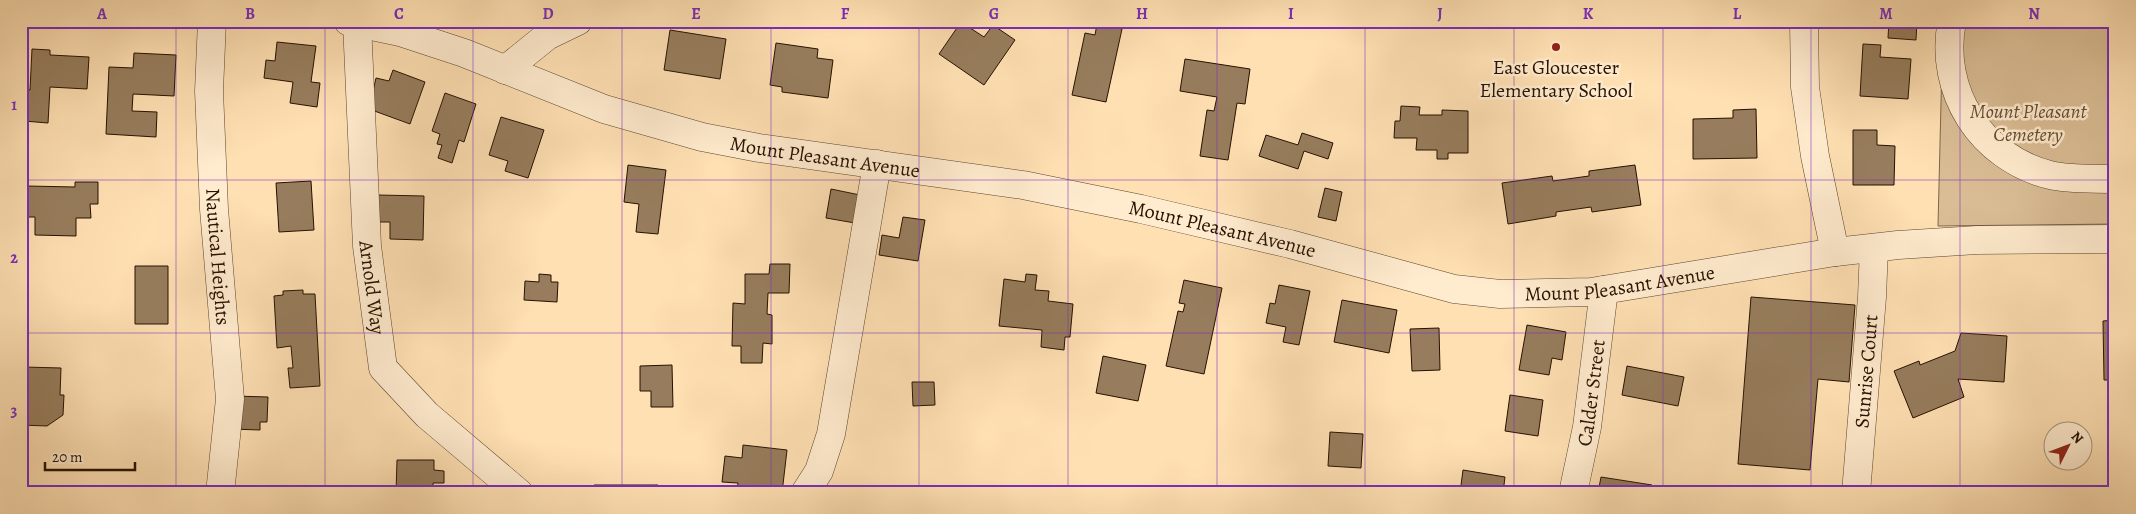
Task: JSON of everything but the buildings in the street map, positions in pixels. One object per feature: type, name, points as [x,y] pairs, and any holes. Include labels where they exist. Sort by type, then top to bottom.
[{"type":"street","name":"Nautical Heights","points":[[212,21],[209,91],[214,210],[230,399],[220,493]]},
{"type":"street","points":[[505,70],[547,36],[578,21]]},
{"type":"street","points":[[1804,21],[1805,87],[1815,156],[1834,252]]},
{"type":"street","points":[[1952,21],[1949,49],[1953,81],[1963,107],[1985,139],[2011,160],[2041,173],[2063,178],[2115,179]]},
{"type":"street","name":"Mount Pleasant Avenue","points":[[352,22],[400,32],[464,54],[604,109],[702,137],[759,148],[1023,185],[1290,244],[1454,288],[1500,294],[1591,292],[1834,252],[1874,248],[1977,240],[2115,239]]},
{"type":"street","name":"Arnold Way","points":[[352,22],[367,246],[382,368],[427,415],[519,493]]},
{"type":"street","points":[[805,493],[819,471],[831,434],[878,164]]},
{"type":"street","name":"Sunrise Court","points":[[1856,493],[1872,297],[1874,248]]},
{"type":"street","name":"Calder Street","points":[[1573,493],[1587,427],[1604,290]]},
{"type":"green space","name":"Mount Pleasant Cemetery","points":[[1943,21],[2115,21],[2115,224],[1938,226]]},
{"type":"place","name":"East Gloucester Elementary School","points":[[1556,47]]}]
